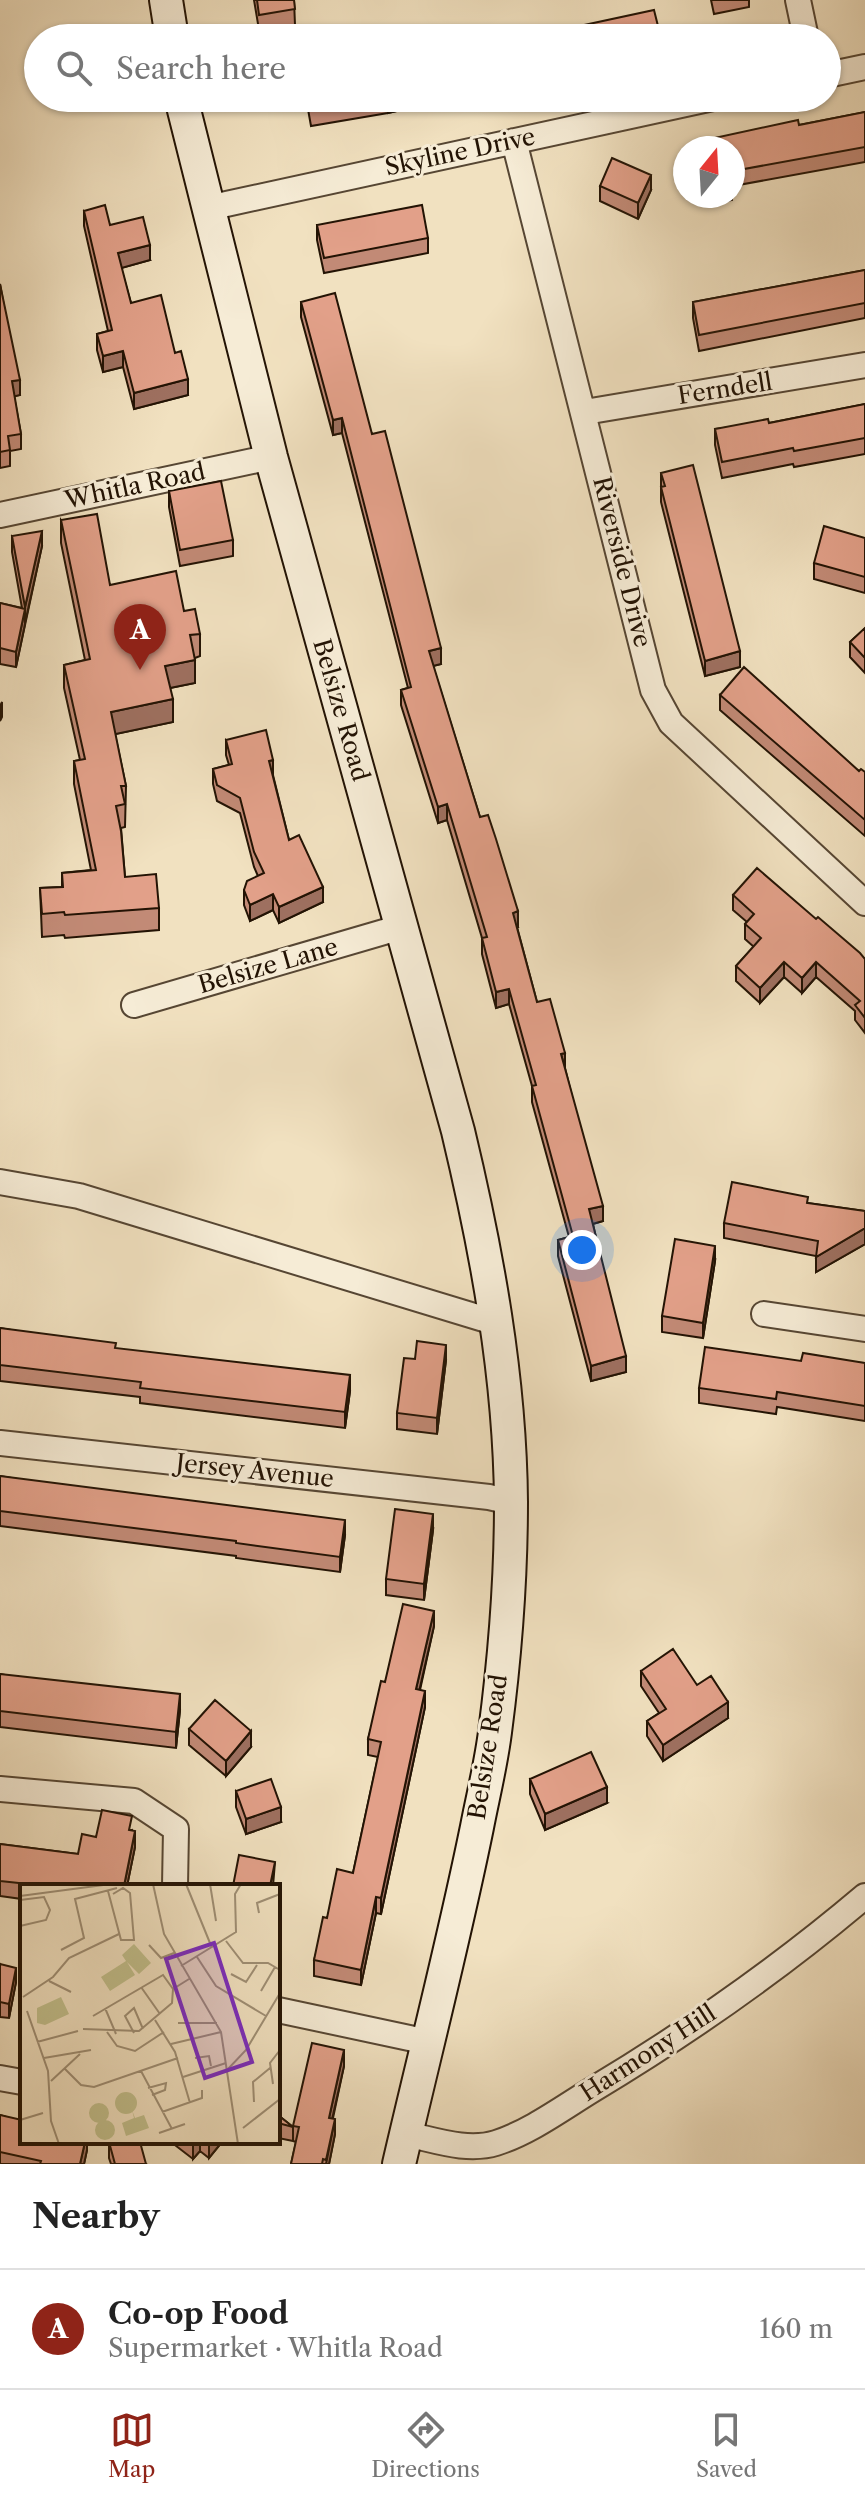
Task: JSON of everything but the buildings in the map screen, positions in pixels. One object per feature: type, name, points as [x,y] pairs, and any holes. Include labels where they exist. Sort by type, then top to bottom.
[{"type":"street","points":[[166,0],[170,24]]},
{"type":"street","points":[[798,0],[803,24]]},
{"type":"street","points":[[841,72],[865,67]]},
{"type":"street","name":"Belsize Road","points":[[184,112],[271,457],[462,1144],[497,1323],[511,1502],[507,1598],[495,1733],[467,1875],[402,2149]]},
{"type":"street","name":"Skyline Drive","points":[[208,208],[648,112]]},
{"type":"street","name":"Riverside Drive","points":[[514,141],[653,690],[671,723],[865,903]]},
{"type":"street","name":"Ferndell","points":[[585,412],[865,365]]},
{"type":"street","name":"Whitla Road","points":[[0,515],[271,457]]},
{"type":"street","name":"Belsize Lane","points":[[134,1005],[401,927]]},
{"type":"street","points":[[0,1182],[79,1196],[497,1323]]},
{"type":"street","points":[[764,1314],[865,1329]]},
{"type":"street","name":"Jersey Avenue","points":[[0,1443],[473,1495],[511,1502]]},
{"type":"street","points":[[0,1789],[134,1801],[176,1829],[175,1884]]},
{"type":"street","name":"Harmony Hill","points":[[402,2149],[472,2147],[495,2143],[521,2132],[609,2080],[692,2025],[776,1967],[865,1896]]},
{"type":"street","points":[[280,2010],[428,2042]]},
{"type":"street","points":[[0,2078],[20,2082]]},
{"type":"place","name":"Co-op Food","points":[[140,670]]}]
